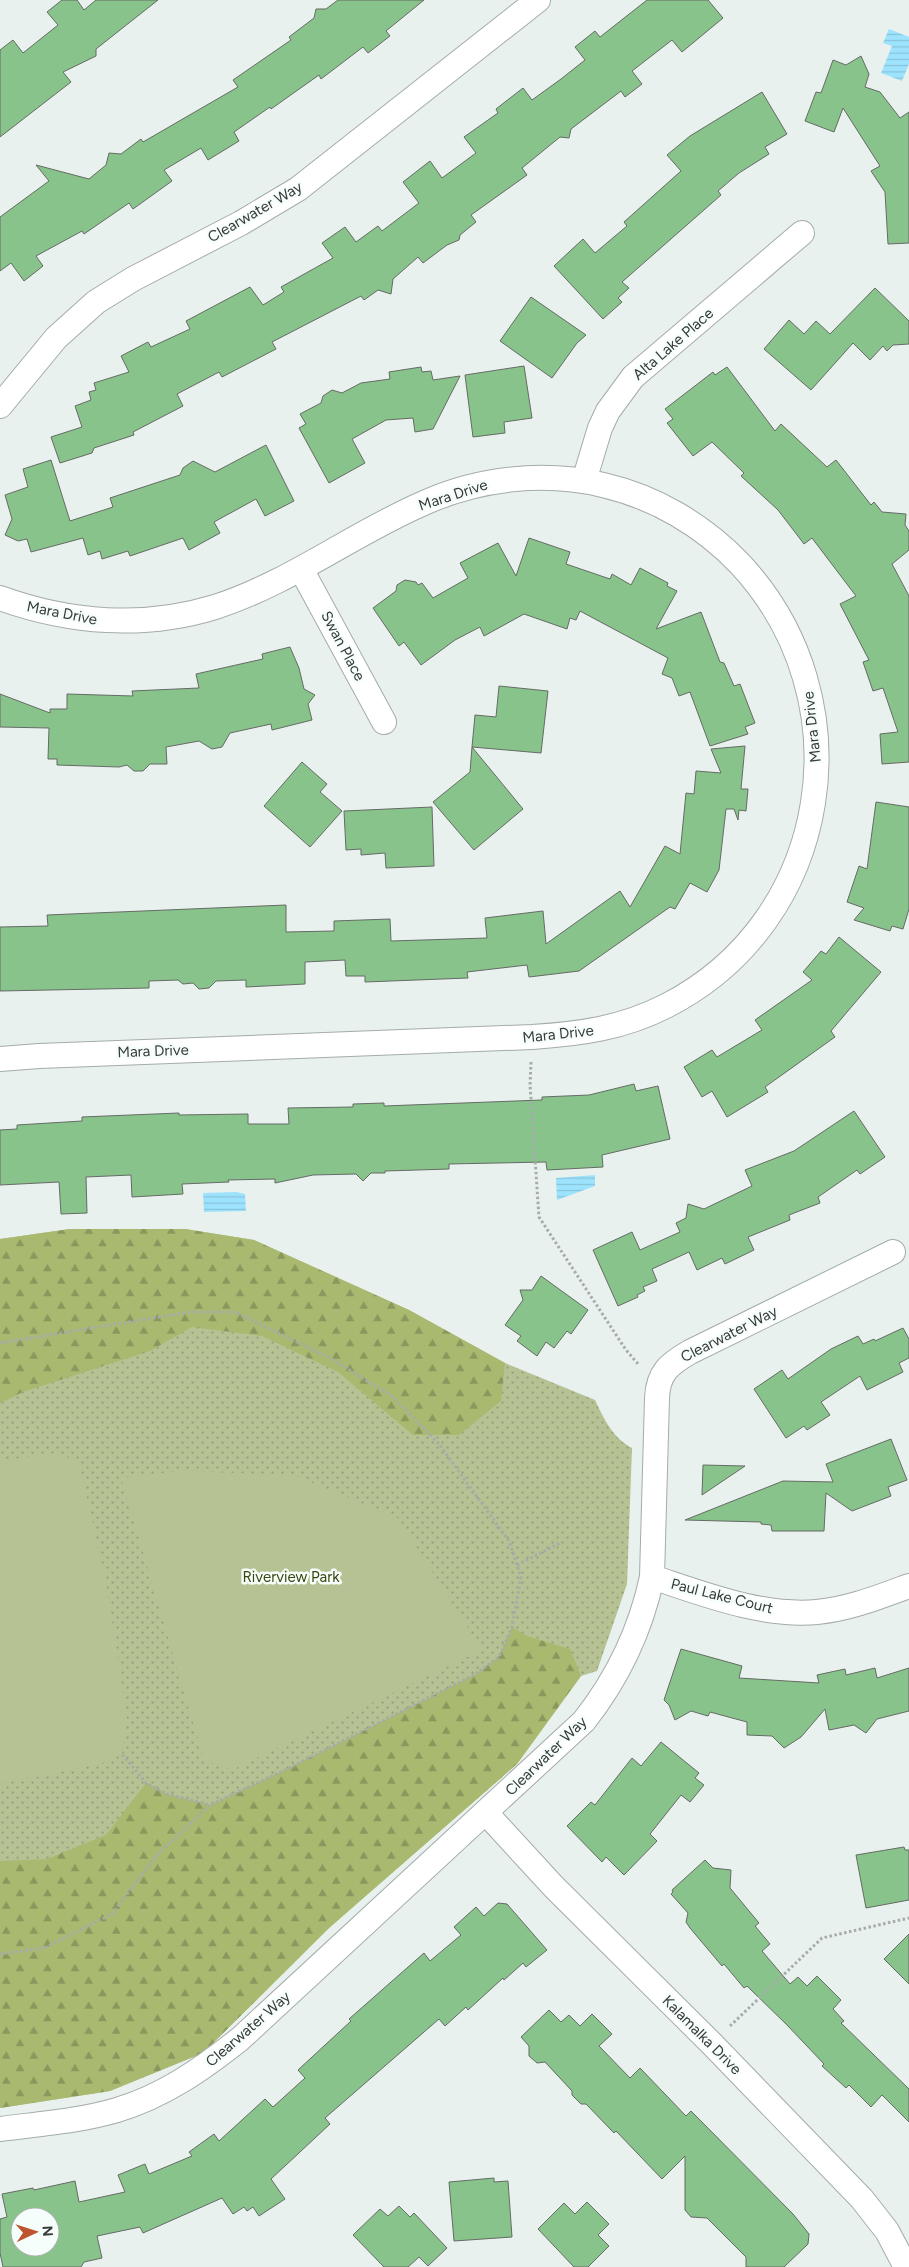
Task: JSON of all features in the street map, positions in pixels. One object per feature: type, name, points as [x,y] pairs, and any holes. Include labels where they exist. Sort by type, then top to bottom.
[{"type":"street","name":"Clearwater Way","points":[[0,406],[56,338],[96,302],[133,278],[241,223],[298,189],[538,0]]},
{"type":"street","name":"Alta Lake Place","points":[[584,481],[600,428],[620,393],[633,377],[802,233]]},
{"type":"street","name":"Mara Drive","points":[[0,598],[41,611],[82,618],[121,621],[173,617],[215,607],[258,590],[302,569],[403,512],[448,493],[492,482],[516,479],[584,481],[621,490],[656,503],[696,526],[723,548],[750,576],[769,600],[799,655],[807,681],[818,759],[812,806],[805,841],[797,865],[763,923],[720,970],[675,1001],[642,1017],[614,1027],[575,1034],[532,1037],[0,1059]]},
{"type":"street","name":"Swan Place","points":[[302,569],[384,722]]},
{"type":"street","name":"Clearwater Way","points":[[0,2129],[86,2117],[118,2110],[165,2091],[188,2078],[240,2039],[584,1721],[596,1706],[615,1675],[637,1629],[647,1602],[652,1577],[657,1387],[660,1376],[677,1359],[893,1252]]},
{"type":"street","name":"Paul Lake Court","points":[[652,1577],[760,1608],[801,1612],[816,1612],[848,1607],[909,1586]]},
{"type":"street","name":"Kalamalka Drive","points":[[486,1813],[554,1887],[712,2044],[862,2199],[887,2231],[906,2267]]},
{"type":"path","points":[[530,1075],[539,1217],[626,1350],[657,1387]]},
{"type":"path","points":[[0,1343],[190,1312],[234,1312],[330,1358],[393,1397],[439,1444],[509,1541],[521,1577],[512,1627],[499,1657],[465,1679],[285,1770],[210,1805],[156,1856],[112,1914],[44,1948],[0,1954]]},
{"type":"path","points":[[517,1566],[560,1543]]},
{"type":"path","points":[[122,1754],[146,1783],[167,1794],[210,1805]]},
{"type":"path","points":[[742,2016],[822,1938],[909,1918]]},
{"type":"green space","name":"Riverview Park","points":[[70,1229],[185,1229],[254,1240],[409,1310],[505,1363],[595,1400],[614,1433],[632,1448],[627,1584],[597,1671],[581,1676],[517,1764],[329,1928],[203,2053],[110,2091],[0,2108],[0,1239]]},
{"type":"green space","points":[[70,1229],[185,1229],[254,1240],[409,1310],[505,1363],[501,1401],[459,1435],[413,1435],[338,1372],[262,1336],[192,1327],[150,1351],[23,1392],[0,1403],[0,1239]]},
{"type":"green space","points":[[56,1453],[79,1462],[106,1581],[127,1716],[122,1754],[100,1764],[0,1784],[0,1461]]},
{"type":"green space","points":[[183,1471],[293,1475],[398,1518],[482,1650],[232,1770],[204,1760],[121,1478]]},
{"type":"green space","points":[[512,1627],[527,1636],[570,1649],[581,1676],[517,1764],[329,1928],[203,2053],[110,2091],[0,2108],[0,1861],[47,1859],[106,1835],[146,1783],[167,1794],[210,1805],[285,1770],[474,1675],[499,1657]]},
{"type":"water","points":[[889,29],[909,37],[909,64],[902,81],[881,73],[892,46],[883,43]]},
{"type":"water","points":[[595,1175],[595,1186],[557,1200],[556,1178]]},
{"type":"water","points":[[236,1192],[245,1194],[246,1211],[204,1212],[203,1193]]},
{"type":"building","points":[[62,0],[77,0],[84,10],[96,0],[158,0],[96,49],[96,56],[63,72],[71,82],[0,137],[0,50],[13,40],[23,53],[58,25],[47,12]]},
{"type":"building","points":[[338,0],[424,0],[386,31],[390,36],[368,53],[363,47],[321,79],[319,75],[271,109],[270,107],[234,132],[239,141],[208,160],[201,148],[164,170],[172,181],[133,209],[129,203],[84,234],[82,231],[36,256],[43,266],[24,281],[11,263],[0,271],[0,217],[49,181],[36,165],[89,179],[106,165],[109,153],[121,154],[141,139],[143,142],[238,87],[233,80],[291,40],[289,37],[314,18],[316,9],[326,9]]},
{"type":"building","points":[[647,0],[708,0],[723,18],[682,52],[672,40],[632,71],[642,84],[625,97],[621,91],[571,129],[569,138],[560,137],[522,168],[527,175],[471,215],[476,222],[460,235],[459,240],[447,245],[423,263],[418,257],[393,279],[391,294],[378,290],[364,300],[361,296],[272,342],[276,349],[222,377],[219,372],[177,394],[183,406],[133,432],[134,435],[94,448],[92,453],[60,463],[51,437],[82,427],[75,406],[91,400],[89,392],[96,390],[94,383],[129,372],[121,356],[148,342],[151,347],[190,329],[186,321],[250,287],[263,305],[284,292],[281,287],[333,258],[322,243],[345,227],[356,242],[378,226],[382,231],[419,203],[403,182],[430,161],[442,178],[476,153],[464,137],[498,113],[496,109],[523,88],[532,100],[561,79],[585,60],[575,47],[595,31],[600,37]]},
{"type":"building","points":[[861,56],[869,74],[865,87],[880,92],[900,118],[909,112],[909,243],[888,244],[885,192],[871,171],[880,166],[843,108],[834,132],[805,121],[816,92],[821,93],[833,60],[846,65]]},
{"type":"building","points":[[762,92],[787,134],[765,147],[769,154],[739,173],[718,191],[721,195],[622,282],[629,288],[618,298],[622,302],[603,319],[554,266],[583,239],[595,253],[627,226],[624,222],[681,171],[667,155],[690,136]]},
{"type":"building","points":[[875,288],[909,321],[909,344],[893,345],[887,351],[883,346],[870,360],[853,343],[811,390],[764,349],[789,320],[804,334],[816,321],[830,334]]},
{"type":"building","points":[[531,297],[586,335],[577,343],[552,378],[500,341]]},
{"type":"building","points":[[524,366],[532,418],[504,422],[505,433],[473,437],[465,375]]},
{"type":"building","points":[[421,367],[422,372],[431,371],[433,380],[460,376],[433,429],[415,432],[413,418],[386,420],[352,439],[365,463],[329,483],[299,428],[306,424],[300,414],[321,403],[323,396],[332,390],[342,393],[361,383],[390,379],[389,372]]},
{"type":"building","points":[[727,367],[775,431],[781,424],[827,467],[836,460],[871,505],[874,502],[882,512],[906,514],[905,525],[909,531],[909,550],[892,564],[909,596],[909,762],[882,764],[880,734],[898,732],[883,688],[873,691],[863,662],[869,660],[840,604],[856,596],[812,538],[804,544],[778,510],[741,476],[744,473],[712,442],[693,456],[667,423],[673,419],[665,409],[713,372],[715,375]]},
{"type":"building","points":[[266,445],[294,501],[265,516],[256,499],[214,522],[220,533],[189,550],[183,538],[130,556],[128,551],[102,559],[100,551],[88,555],[83,538],[31,552],[27,539],[18,541],[5,535],[12,519],[5,495],[28,487],[23,469],[51,460],[70,521],[113,507],[110,498],[180,475],[183,468],[193,461],[215,472]]},
{"type":"building","points":[[529,538],[570,552],[566,564],[610,579],[612,574],[631,585],[640,568],[668,583],[667,586],[677,591],[656,629],[701,612],[720,662],[724,663],[734,686],[740,684],[755,723],[745,727],[748,734],[710,746],[690,692],[679,696],[672,678],[662,674],[668,658],[580,611],[576,620],[570,618],[567,629],[524,614],[484,636],[480,627],[455,640],[421,665],[404,642],[399,646],[373,608],[396,591],[397,585],[405,580],[416,582],[418,585],[422,583],[433,598],[468,578],[460,563],[498,543],[516,576]]},
{"type":"building","points":[[290,647],[299,668],[304,689],[315,695],[308,704],[312,720],[272,730],[271,724],[230,733],[222,747],[212,749],[199,741],[166,747],[167,764],[150,764],[143,771],[134,771],[127,765],[119,767],[57,765],[57,759],[48,759],[49,728],[0,727],[0,694],[50,713],[50,709],[67,709],[67,694],[133,696],[132,691],[199,688],[196,674],[263,659],[262,654]]},
{"type":"building","points":[[499,686],[548,691],[541,753],[472,747],[475,715],[496,717]]},
{"type":"building","points":[[745,746],[741,789],[748,789],[746,811],[739,810],[738,820],[734,809],[726,809],[719,870],[707,892],[690,883],[675,909],[670,907],[579,971],[529,977],[527,965],[467,972],[468,978],[365,982],[365,976],[346,976],[345,960],[305,962],[305,984],[246,987],[246,980],[216,981],[209,988],[199,989],[193,983],[183,984],[178,980],[149,981],[149,988],[0,991],[0,927],[48,926],[47,915],[286,905],[286,932],[334,931],[334,921],[390,919],[391,941],[487,938],[485,918],[543,911],[546,944],[620,891],[630,907],[665,846],[680,854],[686,793],[694,794],[696,771],[721,773],[711,749]]},
{"type":"building","points":[[472,747],[523,809],[474,850],[433,802],[470,772]]},
{"type":"building","points":[[302,762],[327,784],[320,792],[342,811],[310,847],[264,806]]},
{"type":"building","points":[[876,802],[909,807],[909,909],[903,929],[892,926],[890,931],[854,920],[864,908],[847,902],[859,866],[867,869]]},
{"type":"building","points":[[432,807],[434,866],[386,868],[385,853],[361,855],[361,849],[346,850],[344,811]]},
{"type":"building","points":[[839,937],[881,972],[831,1031],[835,1037],[765,1087],[768,1092],[727,1117],[712,1091],[702,1097],[684,1067],[712,1050],[717,1057],[762,1030],[755,1020],[812,980],[803,972],[821,951],[826,954]]},
{"type":"building","points":[[634,1084],[636,1091],[658,1086],[670,1139],[602,1155],[603,1167],[547,1170],[546,1162],[449,1164],[449,1169],[371,1173],[363,1181],[356,1174],[313,1175],[275,1183],[275,1179],[228,1180],[229,1182],[182,1184],[183,1194],[132,1197],[131,1175],[86,1177],[87,1213],[61,1214],[59,1182],[0,1185],[0,1130],[17,1129],[17,1125],[82,1121],[82,1117],[179,1113],[179,1115],[248,1114],[248,1124],[289,1124],[288,1108],[353,1107],[353,1104],[384,1103],[384,1106],[542,1100],[542,1097],[589,1095]]},
{"type":"building","points":[[854,1111],[885,1157],[860,1174],[857,1170],[818,1197],[820,1203],[789,1215],[790,1220],[748,1237],[754,1250],[725,1264],[722,1258],[697,1270],[689,1252],[652,1269],[657,1281],[643,1287],[645,1291],[637,1295],[638,1297],[618,1306],[593,1250],[632,1232],[640,1250],[680,1232],[676,1223],[686,1218],[688,1204],[704,1209],[752,1186],[745,1170],[794,1151]]},
{"type":"building","points":[[541,1276],[588,1310],[571,1334],[567,1331],[554,1348],[546,1342],[537,1356],[517,1341],[521,1336],[505,1325],[523,1300],[520,1290],[532,1290]]},
{"type":"building","points":[[903,1328],[909,1339],[909,1358],[899,1363],[903,1372],[867,1390],[860,1376],[821,1402],[830,1415],[807,1430],[804,1426],[786,1438],[754,1389],[782,1370],[788,1379],[831,1349],[858,1336],[863,1344],[874,1339],[875,1341]]},
{"type":"building","points":[[891,1439],[907,1480],[888,1487],[891,1496],[852,1511],[826,1493],[824,1531],[772,1531],[771,1525],[761,1524],[761,1522],[685,1520],[783,1481],[833,1482],[826,1464]]},
{"type":"building","points":[[703,1465],[745,1466],[702,1495]]},
{"type":"building","points":[[681,1649],[742,1666],[739,1678],[819,1683],[817,1675],[845,1669],[846,1675],[875,1668],[877,1678],[909,1668],[909,1711],[877,1719],[866,1733],[854,1725],[829,1730],[825,1709],[801,1737],[784,1748],[772,1736],[747,1735],[747,1722],[710,1712],[708,1716],[691,1711],[675,1720],[669,1705],[664,1700]]},
{"type":"building","points":[[661,1742],[699,1773],[695,1778],[704,1785],[690,1802],[681,1795],[650,1834],[657,1841],[624,1875],[606,1857],[602,1862],[567,1826],[591,1802],[595,1805],[632,1758],[641,1766]]},
{"type":"building","points":[[904,1847],[905,1850],[909,1850],[909,1900],[866,1908],[856,1855]]},
{"type":"building","points":[[705,1860],[713,1868],[731,1870],[730,1888],[759,1923],[755,1926],[770,1944],[762,1951],[790,1984],[798,1977],[807,1986],[817,1976],[841,2000],[833,2009],[844,2021],[841,2023],[909,2089],[909,2122],[882,2095],[871,2107],[849,2085],[846,2088],[822,2066],[824,2064],[787,2025],[747,1986],[744,1988],[724,1964],[722,1966],[690,1928],[686,1922],[688,1913],[671,1894],[672,1890]]},
{"type":"building","points":[[498,1903],[507,1904],[547,1950],[526,1967],[523,1963],[504,1980],[503,1978],[468,2010],[466,2007],[445,2026],[439,2019],[325,2118],[330,2124],[271,2179],[285,2199],[259,2216],[253,2207],[247,2211],[244,2207],[233,2214],[222,2198],[143,2233],[140,2227],[97,2236],[102,2258],[84,2262],[81,2267],[3,2267],[0,2253],[0,2219],[7,2217],[2,2194],[33,2188],[34,2190],[75,2181],[79,2202],[125,2192],[118,2175],[145,2164],[149,2174],[192,2156],[189,2152],[214,2134],[219,2141],[265,2099],[273,2107],[305,2078],[298,2070],[351,2021],[349,2019],[424,1953],[430,1961],[461,1935],[454,1927],[476,1907],[484,1916]]},
{"type":"building","points":[[909,1934],[909,1984],[884,1959]]},
{"type":"building","points":[[549,2010],[561,2022],[569,2015],[580,2026],[592,2014],[612,2034],[599,2046],[630,2078],[640,2068],[686,2116],[691,2111],[793,2214],[809,2234],[808,2244],[784,2267],[746,2267],[746,2257],[707,2218],[691,2217],[685,2210],[685,2156],[662,2179],[616,2131],[614,2133],[586,2104],[581,2104],[572,2095],[572,2091],[545,2062],[537,2063],[529,2056],[529,2046],[521,2037]]},
{"type":"building","points":[[494,2178],[494,2182],[508,2181],[512,2237],[454,2241],[449,2182]]},
{"type":"building","points":[[587,2202],[609,2224],[598,2235],[609,2246],[588,2267],[574,2267],[538,2229],[564,2203],[575,2214]]},
{"type":"building","points":[[399,2206],[410,2217],[414,2213],[447,2248],[428,2266],[419,2257],[408,2267],[384,2267],[353,2235],[380,2209],[388,2216]]}]
